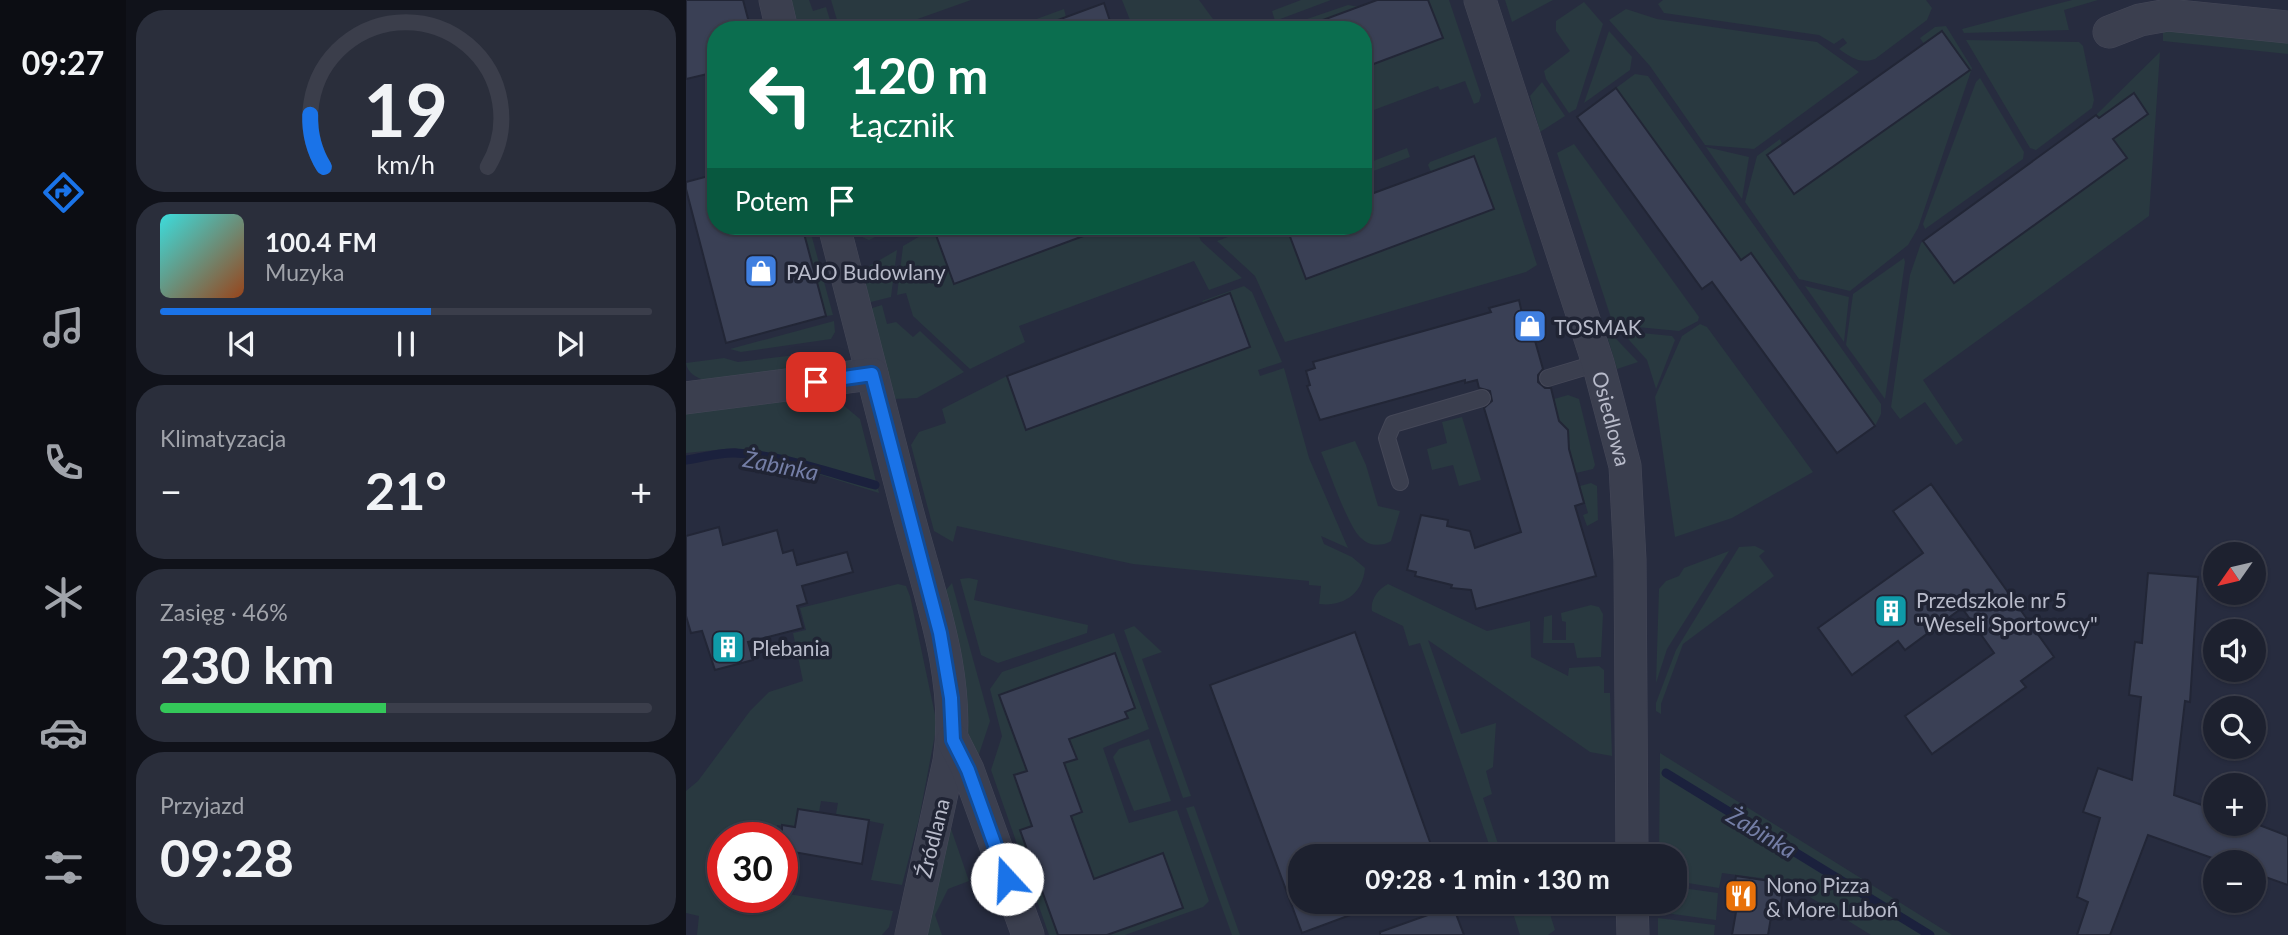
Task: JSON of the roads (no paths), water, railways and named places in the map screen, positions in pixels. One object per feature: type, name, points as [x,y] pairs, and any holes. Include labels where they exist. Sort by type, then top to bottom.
[{"type":"street","points":[[775,0],[780,21]]},
{"type":"street","name":"Osiedlowa","points":[[1480,0],[1600,368],[1619,438],[1630,523],[1632,844]]},
{"type":"street","points":[[2109,32],[2140,20],[2168,15],[2288,27]]},
{"type":"street","name":"Źródlana","points":[[836,235],[940,633],[951,698],[953,740],[911,935]]},
{"type":"street","points":[[686,398],[872,374]]},
{"type":"street","name":"Źródlana","points":[[953,740],[968,770],[1028,935]]},
{"type":"street","points":[[1632,914],[1633,935]]},
{"type":"lane","points":[[1548,378],[1600,368]]},
{"type":"lane","points":[[1400,482],[1387,438],[1393,424],[1482,398]]},
{"type":"waterway","name":"Żabinka","points":[[686,460],[723,453],[753,454],[875,485]]},
{"type":"waterway","name":"Żabinka","points":[[1666,773],[1930,935]]},
{"type":"place","name":"PAJO Budowlany","points":[[761,271]]},
{"type":"place","name":"TOSMAK","points":[[1530,326]]},
{"type":"place","name":"Przedszkole nr 5 \"Weseli Sportowcy\"","points":[[1891,611]]},
{"type":"place","name":"Plebania","points":[[728,647]]},
{"type":"place","name":"Nono Pizza & More Luboń","points":[[1741,896]]}]
